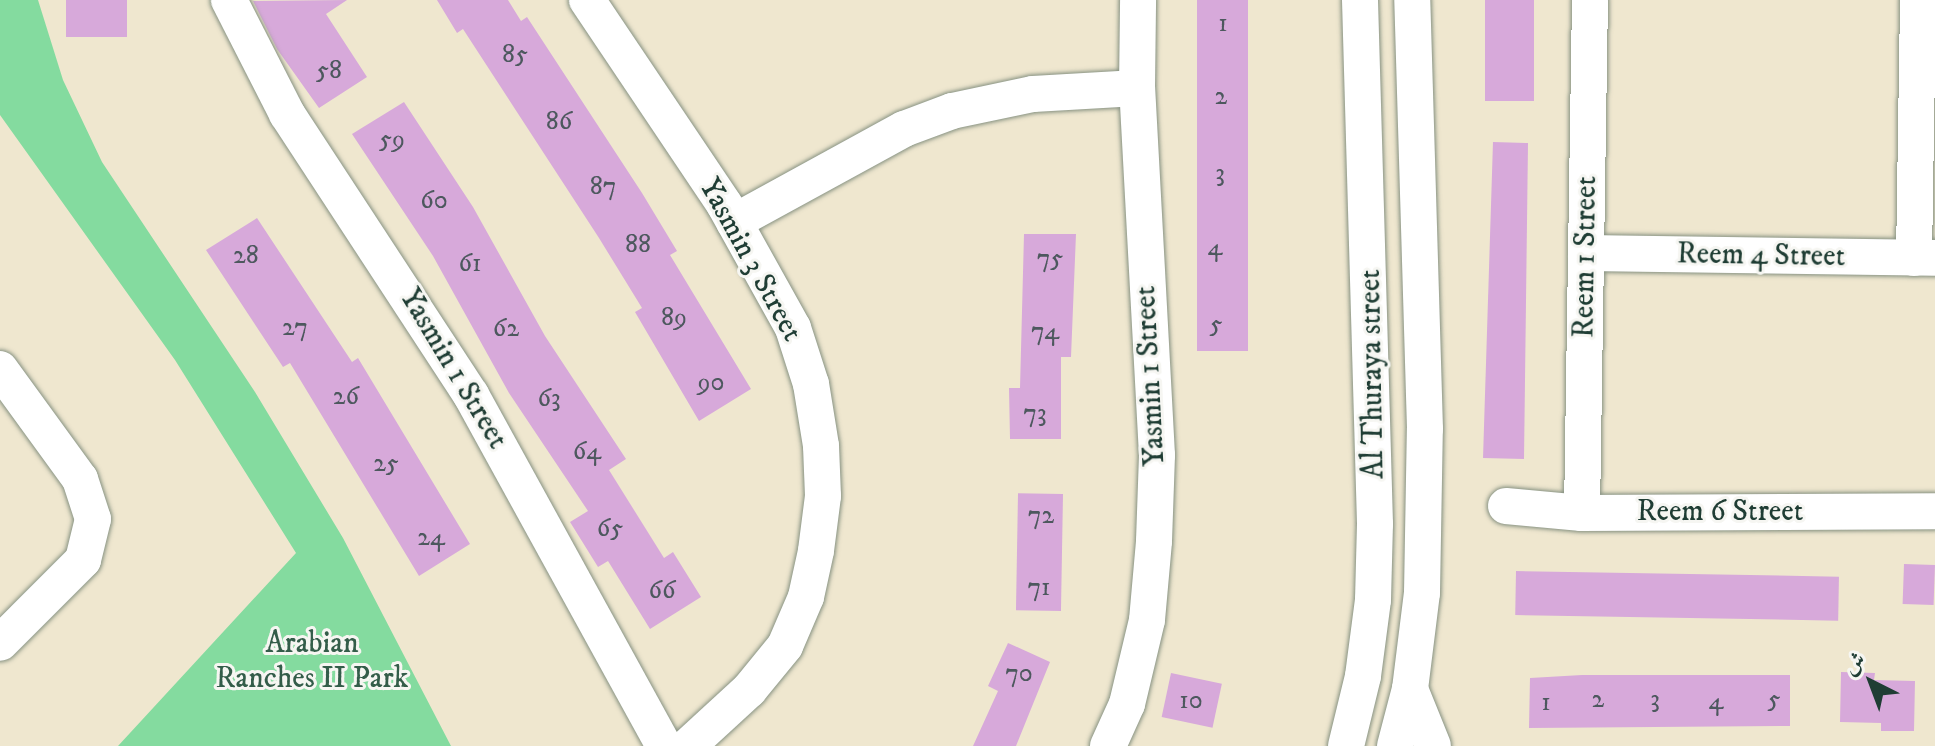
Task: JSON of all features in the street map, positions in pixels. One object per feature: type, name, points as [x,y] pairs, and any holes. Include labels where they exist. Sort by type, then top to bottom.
[{"type":"street","name":"Yasmin 1 Street","points":[[229,0],[287,114],[471,395],[664,746]]},
{"type":"street","name":"Yasmin 3 Street","points":[[587,0],[734,222],[798,342],[818,431],[823,496],[806,597],[785,646],[749,690],[688,746]]},
{"type":"street","name":"Yasmin 1 Street","points":[[1108,746],[1127,704],[1147,620],[1154,541],[1157,455],[1137,88],[1138,0]]},
{"type":"street","name":"Al Thuraya street","points":[[1346,746],[1367,646],[1375,524],[1360,0]]},
{"type":"street","name":"Al Thuraya street","points":[[1395,746],[1410,689],[1422,593],[1425,429],[1412,0]]},
{"type":"street","name":"Reem 1 Street","points":[[1582,513],[1590,0]]},
{"type":"street","points":[[1918,0],[1925,258]]},
{"type":"street","points":[[734,222],[904,129],[952,111],[1033,94],[1137,88]]},
{"type":"street","name":"Reem 4 Street","points":[[1586,253],[1925,258]]},
{"type":"street","points":[[0,369],[84,489],[93,519],[91,540],[70,576],[27,613],[0,643]]},
{"type":"street","name":"Reem 6 Street","points":[[1506,506],[1582,513],[1935,511]]},
{"type":"street","points":[[1410,689],[1433,746]]},
{"type":"green space","name":"Arabian Ranches II Park","points":[[0,0],[38,0],[63,80],[102,162],[255,392],[343,538],[451,746],[118,746],[296,553],[175,360],[0,115]]},
{"type":"building","points":[[66,0],[127,0],[127,37],[66,37]]},
{"type":"building","points":[[347,0],[326,14],[367,77],[319,108],[277,49],[253,1]]},
{"type":"building","points":[[437,0],[508,0],[521,21],[527,17],[677,251],[670,255],[751,389],[699,421],[635,312],[642,308],[599,238],[463,29],[457,33]]},
{"type":"building","points":[[1197,0],[1248,0],[1248,351],[1197,351]]},
{"type":"building","points":[[1485,0],[1534,0],[1534,101],[1485,101]]},
{"type":"building","points":[[404,102],[473,207],[545,336],[626,459],[609,470],[664,558],[673,552],[701,597],[650,629],[608,561],[598,567],[570,522],[588,511],[509,393],[433,256],[352,134]]},
{"type":"building","points":[[1493,142],[1528,143],[1524,459],[1483,458]]},
{"type":"building","points":[[257,218],[352,362],[358,358],[470,544],[419,576],[290,363],[283,367],[206,250]]},
{"type":"building","points":[[1024,234],[1076,234],[1071,357],[1061,357],[1061,439],[1010,439],[1009,388],[1020,388]]},
{"type":"building","points":[[1018,493],[1063,494],[1061,611],[1016,610]]},
{"type":"building","points":[[1904,564],[1935,565],[1934,605],[1903,604]]},
{"type":"building","points":[[1516,571],[1839,577],[1838,621],[1515,615]]},
{"type":"building","points":[[1008,643],[1050,662],[1016,746],[973,746],[998,691],[988,686]]},
{"type":"building","points":[[1841,672],[1875,673],[1874,680],[1915,681],[1914,731],[1881,731],[1881,723],[1840,722]]},
{"type":"building","points":[[1171,673],[1222,684],[1213,728],[1162,717]]},
{"type":"building","points":[[1790,675],[1790,726],[1529,728],[1530,678]]}]
